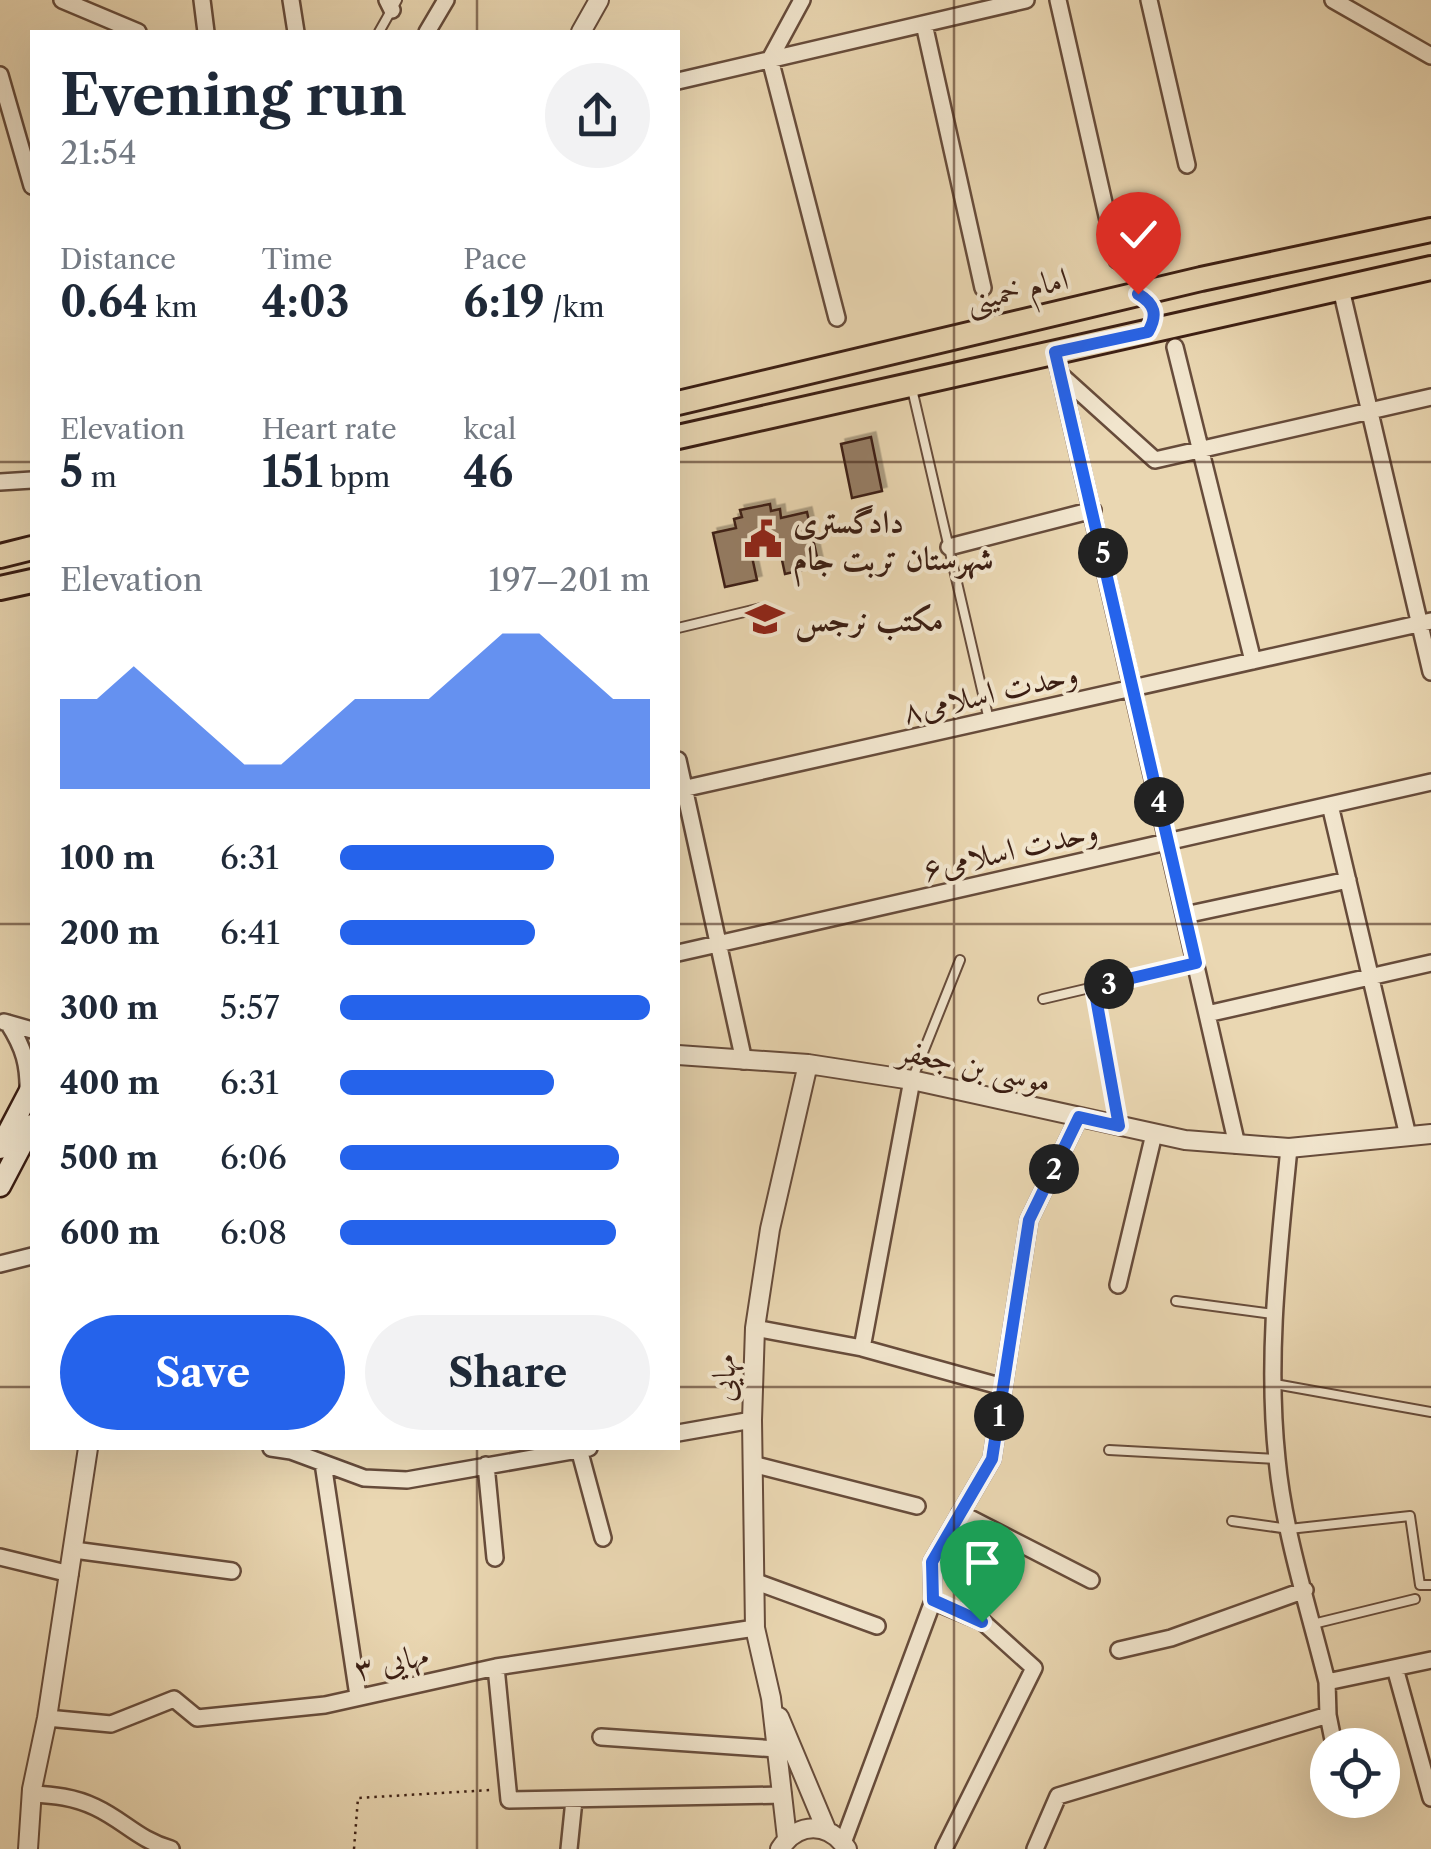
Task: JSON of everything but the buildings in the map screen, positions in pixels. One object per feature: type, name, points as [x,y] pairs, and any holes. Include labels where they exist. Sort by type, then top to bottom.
[{"type":"main road","name":"امام خمینی","points":[[680,403],[1201,279],[1431,230]]},
{"type":"main road","points":[[680,437],[1431,268]]},
{"type":"main road","points":[[1201,279],[1197,301],[1211,318]]},
{"type":"main road","points":[[1138,294],[1149,300],[1154,310],[1154,322],[1148,332]]},
{"type":"main road","points":[[0,556],[30,548]]},
{"type":"main road","points":[[0,588],[30,581]]},
{"type":"main road","points":[[0,1148],[30,1091]]},
{"type":"main road","points":[[0,1186],[30,1129]]},
{"type":"street","points":[[62,0],[133,30]]},
{"type":"street","points":[[202,0],[206,30]]},
{"type":"street","points":[[291,0],[296,30]]},
{"type":"street","points":[[429,30],[446,0]]},
{"type":"street","points":[[583,30],[599,0]]},
{"type":"street","points":[[802,0],[770,59],[837,318]]},
{"type":"street","points":[[680,81],[1026,0]]},
{"type":"street","points":[[1058,0],[1117,260]]},
{"type":"street","points":[[1149,0],[1187,166]]},
{"type":"street","points":[[1333,0],[1366,16]]},
{"type":"street","points":[[1345,0],[1431,56]]},
{"type":"street","points":[[924,24],[983,288]]},
{"type":"street","points":[[0,75],[30,179]]},
{"type":"street","points":[[1341,289],[1425,623],[1431,672]]},
{"type":"street","points":[[1175,347],[1253,661]]},
{"type":"street","points":[[1055,352],[1237,1145]]},
{"type":"street","points":[[1063,377],[1154,460],[1431,396]]},
{"type":"street","points":[[0,482],[30,480]]},
{"type":"street","points":[[949,546],[1093,510]]},
{"type":"street","name":"وحدت اسلامی۸","points":[[681,790],[1425,623]]},
{"type":"street","name":"وحدت اسلامی۶","points":[[680,953],[1431,782]]},
{"type":"street","points":[[681,790],[744,1062]]},
{"type":"street","points":[[1330,805],[1408,1136]]},
{"type":"street","points":[[1184,915],[1348,880]]},
{"type":"street","points":[[1207,1014],[1431,963]]},
{"type":"street","points":[[4,1022],[30,1029]]},
{"type":"street","points":[[4,1022],[22,1045],[29,1066],[30,1091]]},
{"type":"street","name":"موسی بن جعفر","points":[[680,1052],[744,1062],[808,1064],[912,1080],[1154,1134],[1237,1145],[1289,1148],[1431,1134]]},
{"type":"street","name":"مهایی","points":[[771,1698],[755,1628],[755,1328],[770,1229],[808,1064]]},
{"type":"street","points":[[862,1348],[912,1080]]},
{"type":"street","points":[[771,1698],[826,1829],[845,1846],[933,1600],[932,1562],[992,1459],[1029,1220],[1079,1117]]},
{"type":"street","points":[[1118,1285],[1154,1134]]},
{"type":"street","points":[[1289,1148],[1273,1314],[1276,1459],[1288,1529],[1327,1682],[1331,1728]]},
{"type":"street","points":[[0,1264],[30,1256]]},
{"type":"street","points":[[755,1328],[862,1348],[1003,1387]]},
{"type":"street","points":[[680,1432],[752,1420]]},
{"type":"street","points":[[28,1849],[32,1794],[88,1450]]},
{"type":"street","points":[[278,1450],[364,1478],[407,1480],[546,1451]]},
{"type":"street","points":[[584,1450],[604,1538]]},
{"type":"street","points":[[323,1463],[358,1696]]},
{"type":"street","points":[[752,1464],[917,1506]]},
{"type":"street","points":[[486,1466],[496,1558]]},
{"type":"street","points":[[960,1514],[1090,1580]]},
{"type":"street","points":[[74,1550],[232,1571]]},
{"type":"street","points":[[0,1557],[70,1574]]},
{"type":"street","points":[[754,1581],[876,1626]]},
{"type":"street","points":[[1120,1650],[1171,1638],[1305,1590]]},
{"type":"street","points":[[933,1600],[982,1622],[1034,1668],[944,1849]]},
{"type":"street","name":"مهایی ۳","points":[[47,1718],[111,1724],[174,1700],[197,1718],[325,1705],[496,1667],[755,1628]]},
{"type":"street","points":[[1327,1682],[1431,1660]]},
{"type":"street","points":[[496,1667],[508,1794],[574,1800],[783,1795]]},
{"type":"street","points":[[1395,1668],[1431,1798]]},
{"type":"street","points":[[771,1698],[783,1795],[784,1844]]},
{"type":"street","points":[[1034,1849],[1058,1796],[1328,1715]]},
{"type":"street","points":[[601,1737],[777,1749]]},
{"type":"street","points":[[32,1794],[65,1796],[96,1807],[144,1841],[171,1849]]},
{"type":"street","points":[[569,1849],[574,1800]]},
{"type":"street","points":[[784,1844],[799,1830],[826,1829]]},
{"type":"lane","points":[[380,30],[392,3]]},
{"type":"lane","points":[[911,384],[989,720]]},
{"type":"lane","points":[[680,628],[761,608]]},
{"type":"lane","points":[[912,1080],[960,960]]},
{"type":"lane","points":[[1043,999],[1196,963]]},
{"type":"lane","points":[[1094,987],[1119,1126]]},
{"type":"lane","points":[[1176,1301],[1273,1314]]},
{"type":"lane","points":[[1275,1384],[1431,1412]]},
{"type":"lane","points":[[1109,1450],[1276,1459]]},
{"type":"lane","points":[[1232,1521],[1288,1529],[1410,1516],[1420,1585],[1431,1584]]},
{"type":"lane","points":[[1313,1624],[1415,1599]]},
{"type":"path","points":[[354,1849],[358,1798],[508,1794]]},
{"type":"place","name":"دادگستری شهرستان تربت جام","points":[[763,539]]},
{"type":"place","name":"مكتب نرجس","points":[[765,619]]},
{"type":"route","points":[[982,1622],[933,1600],[932,1562],[992,1459],[1029,1220],[1079,1117],[1119,1126],[1094,987],[1196,963],[1055,352],[1148,332],[1154,322],[1154,310],[1149,300],[1138,294]]}]
